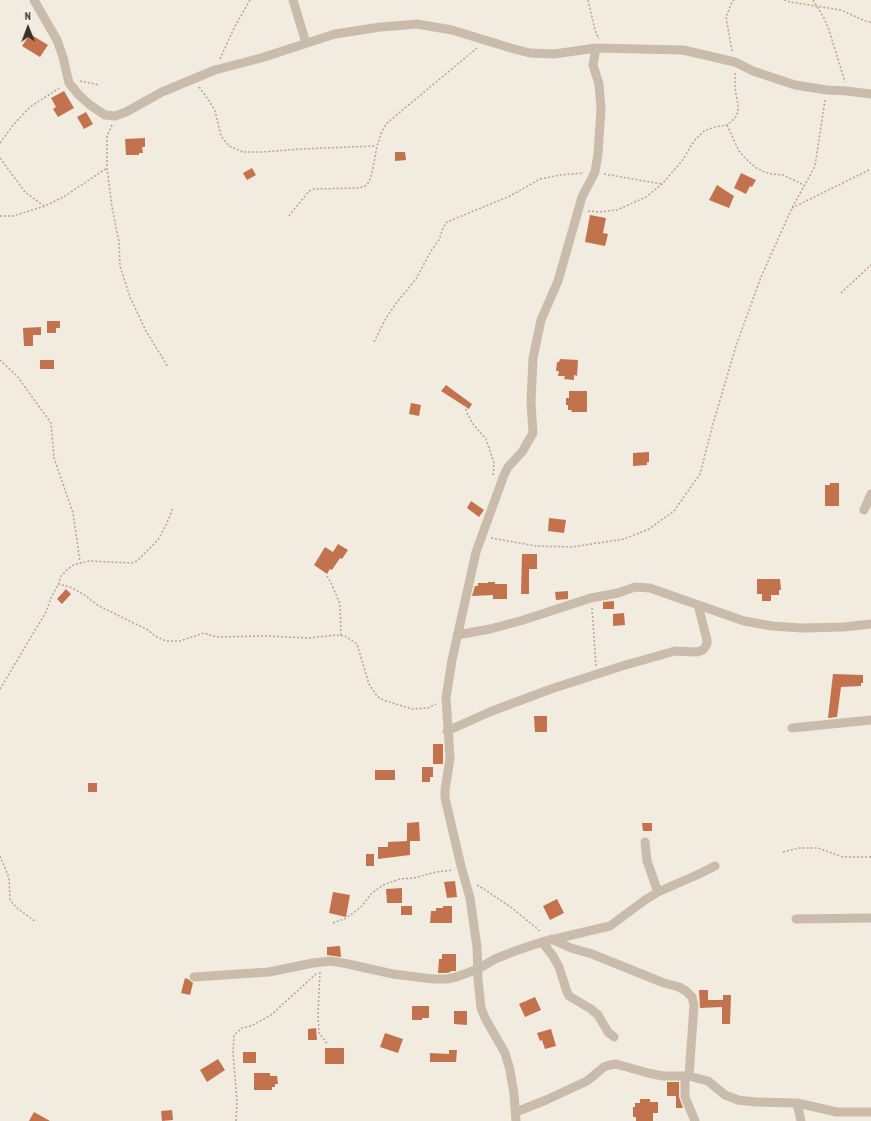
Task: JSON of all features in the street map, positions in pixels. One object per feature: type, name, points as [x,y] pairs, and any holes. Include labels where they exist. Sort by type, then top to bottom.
[{"type":"street","points":[[34,0],[57,40],[68,79],[79,95],[90,105],[105,115],[115,116],[126,112],[162,92],[216,70],[261,58],[306,43],[342,33],[381,27],[417,24],[452,30],[530,53],[554,54],[600,48],[683,50],[734,62],[776,79],[796,85],[827,90],[871,94]]},
{"type":"street","points":[[293,0],[306,43]]},
{"type":"street","points":[[600,48],[593,65],[599,84],[601,109],[598,154],[595,172],[582,198],[558,281],[543,315],[536,339],[532,379],[533,433],[522,452],[508,467],[496,494],[482,536],[472,572],[446,698],[447,732],[450,758],[445,798],[460,866],[466,881],[470,898],[477,947],[481,1008],[505,1054],[510,1070],[516,1117],[546,1100],[586,1081],[604,1067],[610,1065],[623,1065],[648,1073],[664,1076],[687,1076],[708,1082],[725,1095],[738,1100],[797,1103],[837,1112],[871,1112]]},
{"type":"street","points":[[864,510],[871,494]]},
{"type":"street","points":[[458,636],[490,629],[591,598],[618,593],[635,587],[650,588],[744,621],[772,626],[802,628],[844,627],[871,624]]},
{"type":"street","points":[[447,732],[492,712],[551,689],[597,674],[665,653],[675,651],[697,652],[703,650],[707,644],[707,640],[698,605]]},
{"type":"street","points":[[792,728],[871,720]]},
{"type":"street","points":[[645,842],[647,861],[658,892]]},
{"type":"street","points":[[194,977],[269,972],[331,961],[393,974],[433,979],[447,979],[478,969],[496,959],[547,941],[610,926],[658,892],[715,866]]},
{"type":"street","points":[[796,919],[871,918]]},
{"type":"street","points":[[547,941],[559,967],[569,996],[598,1014],[608,1032],[614,1037]]},
{"type":"street","points":[[547,941],[592,954],[664,983],[679,987],[692,997],[694,1006],[686,1097],[695,1121]]},
{"type":"street","points":[[797,1103],[801,1121]]},
{"type":"path","points":[[216,70],[234,28],[250,0]]},
{"type":"path","points":[[588,0],[600,48]]},
{"type":"path","points":[[578,210],[600,212],[617,210],[646,197],[662,184],[682,161],[694,141],[704,131],[727,125],[735,118],[738,112],[734,62],[726,17],[734,0]]},
{"type":"path","points":[[784,0],[841,10],[864,21],[871,22]]},
{"type":"path","points":[[813,0],[815,6],[824,18],[829,30],[848,91]]},
{"type":"path","points":[[290,216],[309,191],[314,189],[360,188],[365,186],[369,182],[372,173],[377,146],[382,131],[388,123],[487,40]]},
{"type":"path","points":[[0,143],[14,124],[30,108],[68,79],[100,85]]},
{"type":"path","points":[[194,79],[215,112],[221,136],[229,146],[243,152],[377,146]]},
{"type":"path","points":[[482,536],[536,546],[572,547],[624,540],[649,529],[674,511],[700,474],[736,346],[761,277],[792,208],[815,166],[827,90]]},
{"type":"path","points":[[115,116],[107,136],[107,168],[120,266],[130,296],[146,331],[168,367]]},
{"type":"path","points":[[727,125],[739,151],[755,167],[767,172],[783,175],[804,185]]},
{"type":"path","points":[[0,158],[25,192],[45,206]]},
{"type":"path","points":[[0,216],[12,216],[45,206],[66,196],[107,168]]},
{"type":"path","points":[[792,208],[871,169]]},
{"type":"path","points":[[374,342],[386,318],[416,279],[447,222],[510,196],[540,180],[560,175],[595,172],[662,184]]},
{"type":"path","points":[[841,293],[871,265]]},
{"type":"path","points":[[0,360],[17,376],[51,423],[54,458],[73,513],[80,562]]},
{"type":"path","points":[[465,405],[467,413],[473,424],[486,440],[492,454],[496,494]]},
{"type":"path","points":[[0,689],[46,612],[61,576],[66,570],[80,562],[132,563],[137,561],[158,540],[173,508]]},
{"type":"path","points":[[326,576],[332,585],[340,604],[341,635]]},
{"type":"path","points":[[58,584],[70,587],[99,606],[148,630],[155,636],[166,641],[180,641],[204,633],[222,638],[265,636],[309,638],[328,635],[341,635],[350,638],[356,644],[369,684],[377,696],[383,700],[400,706],[428,708],[446,698]]},
{"type":"path","points":[[591,598],[597,674]]},
{"type":"path","points":[[783,852],[799,848],[818,848],[843,857],[871,857]]},
{"type":"path","points":[[0,856],[9,878],[10,900],[17,908],[36,922]]},
{"type":"path","points":[[333,923],[344,919],[362,906],[372,894],[383,885],[400,879],[414,878],[436,872],[453,870],[460,866]]},
{"type":"path","points":[[466,881],[493,894],[525,918],[547,941]]},
{"type":"path","points":[[236,1121],[233,1053],[234,1035],[242,1028],[251,1026],[271,1015],[320,970],[318,1013],[319,1033],[328,1045]]},
{"type":"building","points":[[30,34],[48,45],[40,57],[22,46]]},
{"type":"building","points":[[64,91],[74,108],[58,117],[53,109],[56,107],[51,98]]},
{"type":"building","points":[[86,112],[93,124],[84,129],[77,117]]},
{"type":"building","points":[[145,138],[145,147],[142,147],[143,153],[139,153],[139,155],[126,155],[125,139]]},
{"type":"building","points":[[395,152],[405,152],[406,160],[395,161]]},
{"type":"building","points":[[252,168],[256,175],[247,180],[243,173]]},
{"type":"building","points":[[741,173],[756,180],[752,187],[750,186],[746,194],[734,188]]},
{"type":"building","points":[[717,185],[734,196],[729,208],[709,200]]},
{"type":"building","points":[[590,215],[606,218],[603,233],[608,234],[605,246],[585,242]]},
{"type":"building","points":[[47,321],[60,321],[60,328],[56,328],[56,333],[47,333]]},
{"type":"building","points":[[41,327],[41,335],[33,335],[33,346],[24,346],[23,328]]},
{"type":"building","points":[[560,359],[578,360],[577,376],[574,375],[574,380],[564,379],[565,376],[558,376],[559,371],[556,371],[557,362],[559,362]]},
{"type":"building","points":[[40,360],[54,360],[54,369],[40,369]]},
{"type":"building","points":[[446,385],[472,404],[469,409],[441,391]]},
{"type":"building","points":[[569,391],[587,391],[587,412],[571,412],[572,410],[568,410],[566,398],[569,398]]},
{"type":"building","points":[[411,403],[421,405],[419,416],[409,414]]},
{"type":"building","points":[[649,452],[649,462],[647,462],[647,465],[633,466],[633,453]]},
{"type":"building","points":[[830,483],[839,483],[839,506],[825,506],[825,485],[830,485]]},
{"type":"building","points":[[471,501],[484,510],[479,517],[467,508]]},
{"type":"building","points":[[549,518],[566,520],[564,533],[548,531]]},
{"type":"building","points":[[338,544],[348,550],[342,559],[340,558],[332,570],[330,569],[327,574],[314,565],[325,547],[333,552]]},
{"type":"building","points":[[522,554],[537,554],[537,569],[529,569],[529,594],[521,594]]},
{"type":"building","points":[[757,579],[780,579],[781,590],[779,590],[779,595],[771,595],[771,601],[762,601],[762,594],[757,594]]},
{"type":"building","points":[[495,582],[495,584],[507,584],[507,599],[493,599],[493,595],[472,596],[475,586],[478,586],[478,583]]},
{"type":"building","points":[[66,589],[71,594],[62,604],[57,599]]},
{"type":"building","points":[[568,591],[568,599],[556,600],[555,592]]},
{"type":"building","points":[[614,601],[614,609],[603,609],[603,602]]},
{"type":"building","points":[[624,613],[625,625],[613,626],[613,614]]},
{"type":"building","points":[[833,674],[863,675],[863,683],[861,683],[861,686],[841,687],[837,717],[828,718]]},
{"type":"building","points":[[534,716],[547,716],[547,732],[535,732]]},
{"type":"building","points":[[433,744],[443,744],[443,764],[433,764]]},
{"type":"building","points":[[422,767],[433,767],[433,777],[430,777],[430,782],[422,782]]},
{"type":"building","points":[[375,770],[395,770],[395,780],[375,780]]},
{"type":"building","points":[[88,783],[97,783],[97,792],[88,792]]},
{"type":"building","points":[[419,822],[420,841],[410,841],[410,855],[378,859],[378,847],[388,847],[388,842],[407,841],[407,823]]},
{"type":"building","points":[[642,823],[652,823],[652,831],[643,831]]},
{"type":"building","points":[[366,854],[374,854],[374,866],[366,866]]},
{"type":"building","points":[[455,881],[457,897],[447,898],[444,882]]},
{"type":"building","points":[[402,888],[402,903],[387,903],[386,889]]},
{"type":"building","points":[[333,892],[350,895],[346,917],[329,913]]},
{"type":"building","points":[[557,899],[564,913],[550,920],[543,906]]},
{"type":"building","points":[[401,906],[412,906],[412,915],[401,915]]},
{"type":"building","points":[[443,906],[452,906],[452,923],[430,923],[431,911],[436,911],[436,908],[443,908]]},
{"type":"building","points":[[340,946],[341,957],[327,955],[327,947]]},
{"type":"building","points":[[442,954],[456,954],[456,971],[438,973],[439,959],[442,959]]},
{"type":"building","points":[[185,978],[193,983],[190,995],[181,993]]},
{"type":"building","points":[[699,990],[708,990],[708,1000],[723,1000],[723,995],[731,995],[730,1024],[722,1024],[722,1007],[700,1008]]},
{"type":"building","points":[[535,997],[541,1010],[525,1017],[519,1004]]},
{"type":"building","points":[[412,1006],[429,1006],[429,1018],[412,1020]]},
{"type":"building","points":[[454,1011],[467,1011],[467,1025],[454,1024]]},
{"type":"building","points":[[316,1028],[317,1040],[308,1040],[308,1029]]},
{"type":"building","points":[[551,1029],[556,1046],[545,1049],[542,1040],[540,1041],[537,1033]]},
{"type":"building","points":[[385,1033],[403,1039],[398,1053],[380,1047]]},
{"type":"building","points":[[325,1048],[344,1048],[344,1064],[325,1064]]},
{"type":"building","points":[[449,1050],[457,1050],[456,1062],[430,1062],[430,1053],[449,1054]]},
{"type":"building","points":[[243,1052],[256,1052],[256,1063],[243,1063]]},
{"type":"building","points":[[218,1059],[225,1070],[207,1082],[200,1070]]},
{"type":"building","points":[[254,1073],[270,1073],[270,1076],[277,1076],[278,1084],[275,1084],[275,1087],[272,1087],[272,1090],[254,1090]]},
{"type":"building","points":[[667,1082],[679,1082],[679,1097],[683,1108],[676,1108],[676,1096],[667,1096]]},
{"type":"building","points":[[640,1099],[650,1099],[650,1102],[658,1102],[658,1113],[653,1113],[653,1121],[636,1121],[636,1117],[633,1117],[633,1107],[635,1107],[635,1103],[640,1103]]},
{"type":"building","points":[[172,1110],[173,1120],[162,1121],[161,1111]]},
{"type":"building","points":[[34,1112],[50,1121],[29,1121]]}]
